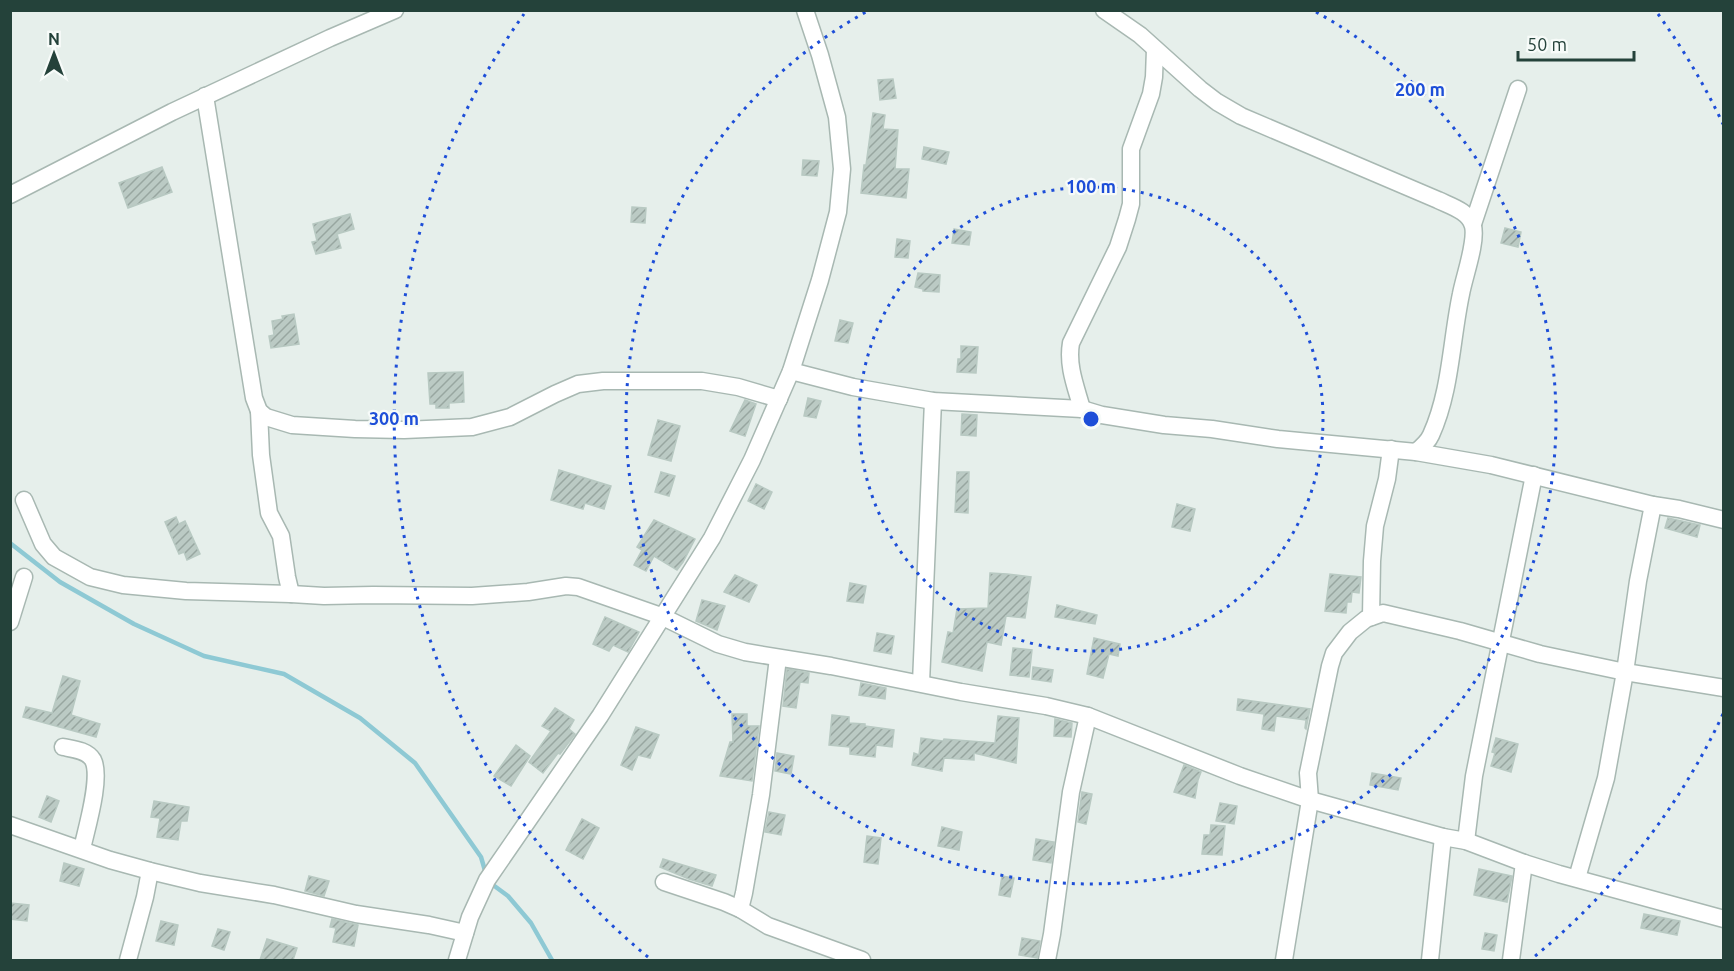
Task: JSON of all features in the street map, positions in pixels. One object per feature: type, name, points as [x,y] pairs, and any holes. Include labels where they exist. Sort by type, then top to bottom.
[{"type":"street","points":[[10,195],[206,96],[395,10]]},
{"type":"street","points":[[457,960],[477,901],[488,880],[600,716],[712,538],[752,460],[791,371],[820,280],[838,212],[842,169],[837,117],[805,10]]},
{"type":"street","points":[[1104,10],[1140,36],[1209,96],[1241,116],[1468,215],[1475,234],[1460,296],[1450,365],[1431,435],[1416,452]]},
{"type":"street","points":[[1082,409],[1070,365],[1071,343],[1118,247],[1127,219],[1131,204],[1131,149],[1151,94],[1155,49]]},
{"type":"street","points":[[1473,224],[1518,89]]},
{"type":"street","points":[[206,96],[254,398],[259,411],[261,455],[269,513],[281,536],[291,594]]},
{"type":"street","points":[[791,371],[853,387],[933,401],[1082,409],[1101,415],[1278,440],[1416,452],[1491,465],[1724,520]]},
{"type":"street","points":[[259,411],[266,417],[292,425],[404,430],[472,427],[510,417],[578,384],[603,381],[702,381],[738,387],[779,399]]},
{"type":"street","points":[[921,683],[933,401]]},
{"type":"street","points":[[1371,617],[1375,526],[1387,478],[1391,450]]},
{"type":"street","points":[[1466,841],[1474,776],[1534,476]]},
{"type":"street","points":[[24,500],[43,544],[54,557],[90,578],[123,585],[186,591],[324,597],[373,595],[472,597],[566,586],[578,588],[661,616],[718,644],[745,652],[1046,706],[1088,716],[1240,776],[1311,800],[1443,837],[1466,841],[1524,863],[1724,919]]},
{"type":"street","points":[[1577,878],[1603,788],[1653,505]]},
{"type":"street","points":[[10,622],[24,578]]},
{"type":"street","points":[[1284,960],[1311,800],[1308,773],[1332,659],[1350,632],[1366,619],[1383,613],[1392,614],[1540,654],[1625,672],[1724,688]]},
{"type":"street","points":[[740,909],[761,795],[778,658]]},
{"type":"street","points":[[1047,960],[1071,792],[1088,716]]},
{"type":"street","points":[[63,747],[85,752],[92,759],[94,766],[93,799],[82,849]]},
{"type":"street","points":[[10,825],[150,872],[274,895],[356,914],[465,933]]},
{"type":"street","points":[[1430,960],[1443,837]]},
{"type":"street","points":[[1511,960],[1524,863]]},
{"type":"street","points":[[128,960],[150,872]]},
{"type":"street","points":[[664,882],[724,902],[768,926],[862,960]]},
{"type":"building","points":[[893,79],[896,98],[880,100],[878,80]]},
{"type":"building","points":[[873,113],[885,115],[883,129],[898,130],[895,169],[909,169],[906,198],[861,193]]},
{"type":"building","points":[[924,147],[949,152],[946,164],[922,159]]},
{"type":"building","points":[[803,160],[819,161],[817,176],[802,175]]},
{"type":"building","points":[[162,167],[172,192],[128,208],[119,183]]},
{"type":"building","points":[[632,207],[646,208],[645,223],[631,222]]},
{"type":"building","points":[[350,214],[354,229],[337,234],[341,248],[316,254],[312,242],[317,241],[313,224]]},
{"type":"building","points":[[1505,228],[1521,232],[1518,247],[1501,243]]},
{"type":"building","points":[[954,229],[971,232],[969,245],[952,243]]},
{"type":"building","points":[[897,239],[910,241],[908,258],[895,257]]},
{"type":"building","points":[[918,273],[940,275],[939,292],[923,291],[915,287]]},
{"type":"building","points":[[294,314],[299,344],[271,348],[269,336],[274,335],[272,321]]},
{"type":"building","points":[[840,320],[853,323],[848,343],[835,341]]},
{"type":"building","points":[[961,346],[978,347],[976,373],[957,372],[958,359],[961,359]]},
{"type":"building","points":[[463,372],[464,402],[449,403],[449,408],[436,408],[436,404],[430,404],[428,373]]},
{"type":"building","points":[[808,398],[821,401],[816,418],[804,416]]},
{"type":"building","points":[[745,400],[756,404],[745,436],[730,431]]},
{"type":"building","points":[[962,414],[977,415],[976,436],[961,435]]},
{"type":"building","points":[[658,420],[680,426],[671,461],[648,455]]},
{"type":"building","points":[[559,470],[611,486],[604,509],[585,503],[583,509],[551,500]]},
{"type":"building","points":[[661,472],[675,476],[669,496],[655,492]]},
{"type":"building","points":[[957,472],[969,472],[968,513],[955,512]]},
{"type":"building","points":[[756,484],[772,492],[764,509],[748,501]]},
{"type":"building","points":[[1177,504],[1195,509],[1190,531],[1172,527]]},
{"type":"building","points":[[176,517],[179,524],[185,521],[200,554],[187,560],[184,552],[179,554],[165,522]]},
{"type":"building","points":[[1668,518],[1700,525],[1697,537],[1665,528]]},
{"type":"building","points":[[654,520],[695,539],[677,570],[654,556],[646,571],[634,565],[642,550],[637,547]]},
{"type":"building","points":[[990,573],[1031,577],[1025,618],[1006,616],[1001,645],[987,642],[982,671],[942,662],[948,632],[953,633],[957,609],[988,608]]},
{"type":"building","points":[[1330,574],[1361,577],[1359,593],[1352,592],[1351,602],[1347,602],[1346,613],[1325,611]]},
{"type":"building","points":[[735,575],[757,585],[749,602],[724,592]]},
{"type":"building","points":[[850,583],[866,586],[863,603],[847,601]]},
{"type":"building","points":[[702,600],[725,606],[717,630],[696,621]]},
{"type":"building","points":[[1057,605],[1097,615],[1095,624],[1055,617]]},
{"type":"building","points":[[605,617],[639,632],[628,652],[613,645],[609,651],[593,644]]},
{"type":"building","points":[[877,633],[894,636],[891,654],[874,651]]},
{"type":"building","points":[[1094,638],[1120,644],[1118,656],[1109,654],[1103,678],[1087,674]]},
{"type":"building","points":[[1013,648],[1032,650],[1029,677],[1010,675]]},
{"type":"building","points":[[1033,667],[1053,670],[1051,682],[1032,679]]},
{"type":"building","points":[[787,669],[809,673],[808,683],[800,682],[796,708],[783,706]]},
{"type":"building","points":[[63,676],[80,681],[71,715],[100,724],[96,737],[23,717],[26,707],[52,713]]},
{"type":"building","points":[[861,683],[886,688],[885,699],[859,695]]},
{"type":"building","points":[[1238,699],[1310,709],[1306,729],[1306,720],[1276,716],[1274,731],[1262,729],[1264,714],[1237,710]]},
{"type":"building","points":[[555,708],[574,720],[569,729],[575,734],[543,773],[529,762],[551,731],[542,726]]},
{"type":"building","points":[[732,714],[747,714],[747,726],[759,726],[752,781],[720,776],[730,742],[733,742]]},
{"type":"building","points":[[832,715],[849,717],[849,723],[894,730],[892,747],[876,745],[875,757],[850,754],[850,747],[829,745]]},
{"type":"building","points":[[998,716],[1019,718],[1016,763],[974,753],[974,760],[944,758],[942,771],[912,765],[914,753],[919,755],[921,738],[995,743]]},
{"type":"building","points":[[1055,719],[1072,723],[1071,737],[1054,736]]},
{"type":"building","points":[[636,727],[659,735],[650,758],[638,755],[632,770],[621,765]]},
{"type":"building","points":[[1496,738],[1518,744],[1511,772],[1491,766]]},
{"type":"building","points":[[516,745],[530,756],[511,786],[494,776]]},
{"type":"building","points":[[777,753],[794,756],[791,774],[775,771]]},
{"type":"building","points":[[1184,765],[1201,772],[1195,798],[1174,792]]},
{"type":"building","points":[[1372,773],[1401,778],[1398,790],[1370,785]]},
{"type":"building","points":[[1082,792],[1092,794],[1086,824],[1078,822]]},
{"type":"building","points":[[47,796],[59,801],[51,822],[39,817]]},
{"type":"building","points":[[154,801],[189,807],[187,821],[181,821],[178,840],[157,837],[160,818],[151,817]]},
{"type":"building","points":[[1220,803],[1237,806],[1234,824],[1216,821]]},
{"type":"building","points":[[769,812],[785,815],[781,835],[765,832]]},
{"type":"building","points":[[582,819],[599,828],[583,859],[566,850]]},
{"type":"building","points":[[1211,825],[1225,826],[1222,855],[1202,854],[1204,835],[1210,835]]},
{"type":"building","points":[[942,827],[962,832],[959,850],[938,846]]},
{"type":"building","points":[[867,836],[881,838],[878,864],[864,862]]},
{"type":"building","points":[[1036,839],[1054,842],[1051,863],[1033,860]]},
{"type":"building","points":[[663,859],[716,875],[712,886],[660,867]]},
{"type":"building","points":[[64,863],[84,869],[79,886],[60,881]]},
{"type":"building","points":[[1479,869],[1512,876],[1507,902],[1474,895]]},
{"type":"building","points":[[309,876],[329,881],[324,896],[305,891]]},
{"type":"building","points":[[1002,876],[1014,878],[1010,897],[999,895]]},
{"type":"building","points":[[10,903],[29,905],[27,921],[10,919]]},
{"type":"building","points":[[1644,914],[1680,921],[1677,935],[1641,928]]},
{"type":"building","points":[[332,919],[358,925],[354,946],[333,942],[336,928],[330,927]]},
{"type":"building","points":[[161,921],[178,925],[174,945],[156,941]]},
{"type":"building","points":[[218,929],[230,932],[224,950],[212,946]]},
{"type":"building","points":[[1485,933],[1497,935],[1494,951],[1482,949]]},
{"type":"building","points":[[1022,938],[1040,941],[1037,958],[1019,955]]},
{"type":"building","points":[[267,939],[297,948],[293,960],[260,960]]},
{"type":"waterway","points":[[10,543],[60,582],[134,624],[204,656],[284,674],[360,718],[415,763],[481,857],[486,874]]},
{"type":"waterway","points":[[489,882],[508,896],[531,923],[552,960]]}]
